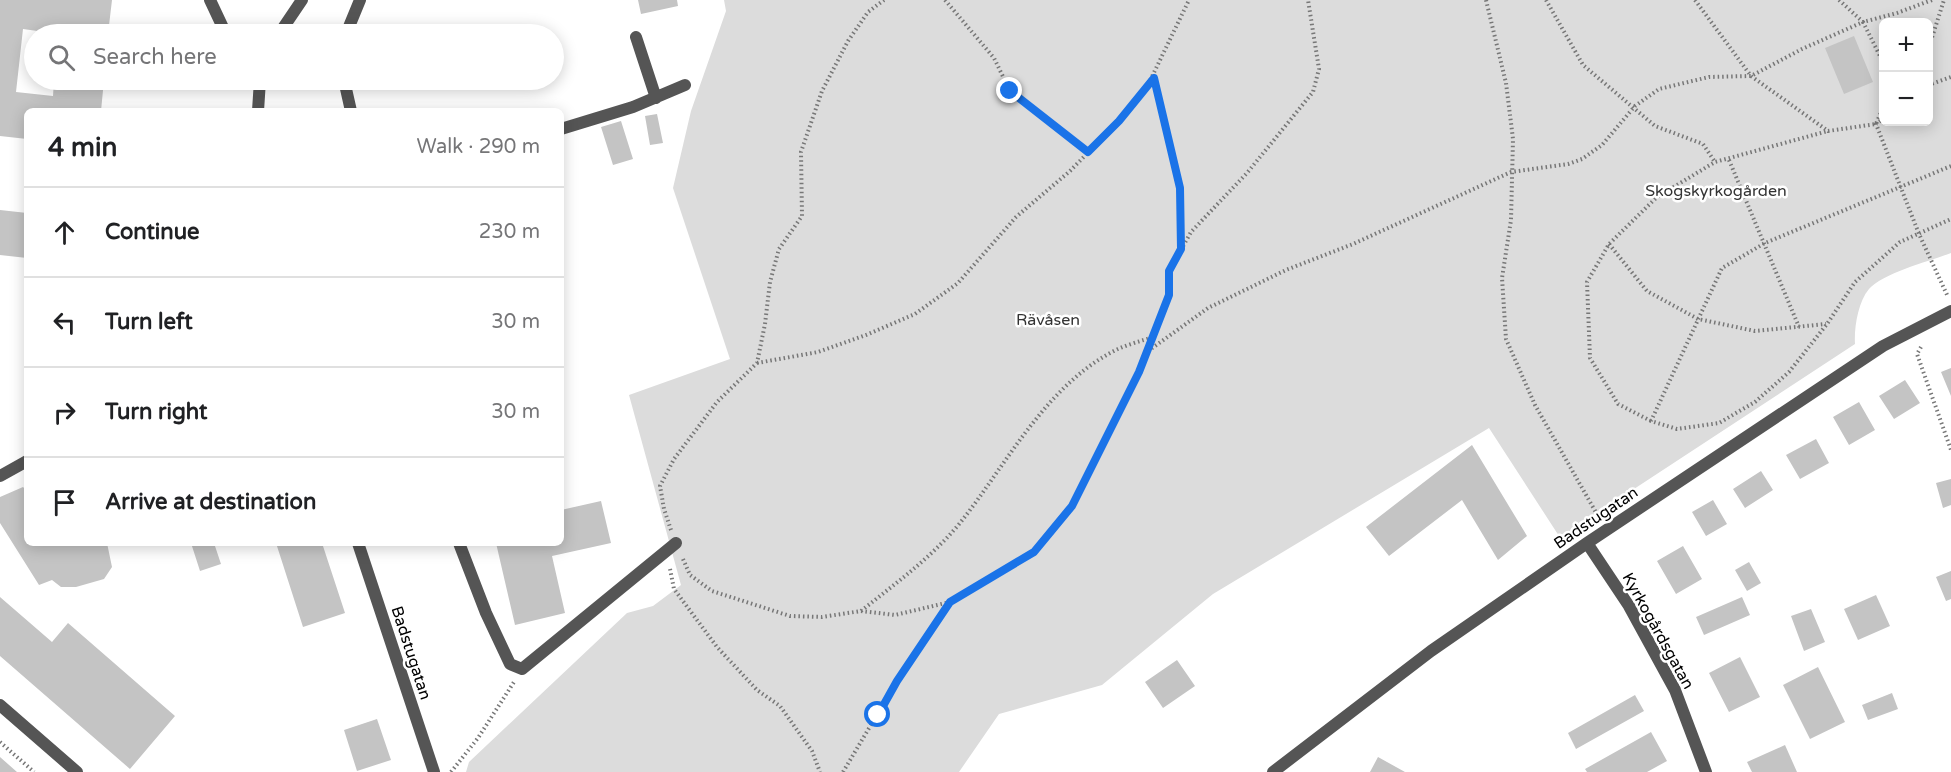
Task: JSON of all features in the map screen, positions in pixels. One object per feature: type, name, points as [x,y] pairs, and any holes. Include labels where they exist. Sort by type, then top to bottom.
[{"type":"street","points":[[210,0],[221,24]]},
{"type":"street","points":[[286,24],[302,0]]},
{"type":"street","points":[[350,24],[360,0]]},
{"type":"street","points":[[636,37],[656,98]]},
{"type":"street","points":[[564,128],[656,98],[685,84]]},
{"type":"street","points":[[258,108],[259,90]]},
{"type":"street","points":[[346,90],[350,108]]},
{"type":"street","name":"Badstugatan","points":[[1273,772],[1431,651],[1587,543],[1883,346],[1950,306]]},
{"type":"street","points":[[0,476],[24,463]]},
{"type":"street","points":[[460,546],[486,612],[510,664],[522,669],[676,543]]},
{"type":"street","name":"Kyrkogårdsgatan","points":[[1587,543],[1629,606],[1675,690],[1706,772]]},
{"type":"street","name":"Badstugatan","points":[[359,546],[434,772]]},
{"type":"street","points":[[0,705],[77,772]]},
{"type":"path","points":[[757,363],[770,282],[779,249],[802,216],[801,153],[822,91],[848,41],[868,12],[884,0]]},
{"type":"path","points":[[945,0],[994,58],[1010,91],[1088,152]]},
{"type":"path","points":[[1189,0],[1154,78],[1119,121],[1070,171],[1016,217],[958,283],[915,314],[818,352],[757,363],[717,402],[674,459],[660,486],[664,509],[690,575],[712,591],[790,616],[822,617],[861,611],[895,615],[950,602],[1034,552],[1072,506],[1148,351],[1169,295],[1169,271],[1191,232],[1247,173],[1313,92],[1319,69],[1308,0]]},
{"type":"path","points":[[1486,0],[1506,83],[1513,139],[1510,220],[1502,278],[1506,339],[1535,405],[1603,524]]},
{"type":"path","points":[[1546,0],[1583,65],[1635,106],[1655,126],[1703,144],[1716,162]]},
{"type":"path","points":[[1695,0],[1750,76],[1828,131]]},
{"type":"path","points":[[1839,0],[1863,22],[1879,54]]},
{"type":"path","points":[[1148,351],[1208,308],[1236,294],[1511,172],[1568,164],[1582,159],[1602,145],[1635,106],[1659,89],[1709,77],[1750,76],[1863,22],[1932,0]]},
{"type":"path","points":[[1933,37],[1944,0]]},
{"type":"path","points":[[1933,84],[1951,77]]},
{"type":"path","points":[[1154,78],[1180,188],[1181,249]]},
{"type":"path","points":[[1879,117],[1876,124],[1950,306]]},
{"type":"path","points":[[1879,122],[1828,131],[1716,162],[1657,196],[1609,244],[1587,282],[1590,358],[1618,404],[1651,421],[1677,429],[1719,423],[1755,402],[1789,372],[1827,324],[1855,282],[1900,242],[1951,219]]},
{"type":"path","points":[[1729,160],[1799,327]]},
{"type":"path","points":[[1651,421],[1722,268],[1765,243],[1951,165]]},
{"type":"path","points":[[1609,244],[1647,291],[1698,319],[1755,331],[1827,324]]},
{"type":"path","points":[[1918,327],[1924,341],[1917,354],[1951,450]]},
{"type":"path","points":[[861,611],[920,565],[936,549],[959,524],[1049,404],[1087,368],[1118,349],[1153,337]]},
{"type":"path","points":[[676,543],[669,565],[674,589],[738,671],[757,690],[780,706],[812,751],[820,772]]},
{"type":"path","points":[[843,772],[849,756],[950,602]]},
{"type":"path","points":[[451,772],[478,738],[522,669]]},
{"type":"path","points":[[0,742],[34,772]]},
{"type":"green space","name":"Rävåsen","points":[[724,0],[1951,0],[1951,253],[1896,273],[1876,283],[1865,294],[1859,308],[1855,344],[1605,508],[1607,517],[1559,536],[1489,428],[1213,594],[1102,685],[999,714],[959,772],[466,772],[469,762],[627,613],[653,606],[681,585],[629,395],[730,359],[673,188],[691,111],[726,11]]},
{"type":"building","points":[[0,0],[112,0],[109,24],[24,24],[16,92],[53,96],[53,90],[103,90],[101,108],[24,108],[24,139],[0,136]]},
{"type":"building","points":[[638,0],[677,0],[678,6],[641,14]]},
{"type":"building","points":[[1854,36],[1873,82],[1844,94],[1825,48]]},
{"type":"building","points":[[657,114],[663,143],[650,145],[645,116]]},
{"type":"building","points":[[621,121],[633,159],[613,165],[601,127]]},
{"type":"building","points":[[0,210],[24,213],[24,258],[0,255]]},
{"type":"building","points":[[1951,368],[1951,396],[1941,372]]},
{"type":"building","points":[[1905,380],[1920,403],[1894,419],[1879,396]]},
{"type":"building","points":[[1859,402],[1875,430],[1849,445],[1833,417]]},
{"type":"building","points":[[1816,439],[1829,463],[1800,479],[1786,455]]},
{"type":"building","points":[[1472,445],[1527,536],[1498,560],[1462,500],[1389,556],[1366,527]]},
{"type":"building","points":[[1761,471],[1773,490],[1745,508],[1733,489]]},
{"type":"building","points":[[1951,479],[1951,505],[1943,508],[1936,483]]},
{"type":"building","points":[[24,488],[24,546],[108,546],[112,567],[104,579],[76,587],[61,587],[52,580],[39,585],[0,523],[0,497]]},
{"type":"building","points":[[1713,500],[1727,524],[1706,536],[1692,512]]},
{"type":"building","points":[[601,501],[611,543],[552,556],[565,613],[515,625],[497,546],[564,546],[564,509]]},
{"type":"building","points":[[192,546],[215,546],[221,564],[200,571]]},
{"type":"building","points":[[277,546],[323,546],[345,613],[303,627]]},
{"type":"building","points":[[1683,546],[1702,579],[1676,594],[1657,561]]},
{"type":"building","points":[[1749,562],[1761,583],[1747,591],[1735,570]]},
{"type":"building","points":[[1951,571],[1951,599],[1946,601],[1936,577]]},
{"type":"building","points":[[1876,595],[1890,626],[1858,640],[1844,609]]},
{"type":"building","points":[[0,597],[52,642],[68,623],[175,716],[130,769],[0,656]]},
{"type":"building","points":[[1742,597],[1750,615],[1704,635],[1696,617]]},
{"type":"building","points":[[1811,609],[1825,642],[1804,651],[1791,616]]},
{"type":"building","points":[[1740,657],[1760,697],[1729,712],[1709,673]]},
{"type":"building","points":[[1177,660],[1195,686],[1163,708],[1145,682]]},
{"type":"building","points":[[1818,667],[1845,722],[1810,739],[1783,685]]},
{"type":"building","points":[[1892,693],[1898,709],[1868,720],[1862,705]]},
{"type":"building","points":[[1635,695],[1644,711],[1576,749],[1568,733]]},
{"type":"building","points":[[377,719],[391,760],[357,771],[344,730]]},
{"type":"building","points":[[1651,732],[1667,761],[1647,772],[1587,772],[1585,769]]},
{"type":"building","points":[[1785,745],[1797,772],[1752,772],[1747,762]]},
{"type":"building","points":[[0,757],[17,772],[0,772]]},
{"type":"building","points":[[1378,757],[1405,772],[1370,772]]},
{"type":"route","points":[[878,715],[897,681],[950,602],[1034,552],[1072,506],[1139,372],[1169,295],[1169,271],[1181,249],[1180,188],[1154,78],[1119,121],[1088,152],[1010,91]]},
{"type":"park label","name":"Skogskyrkogården","points":[[1716,191]]}]
